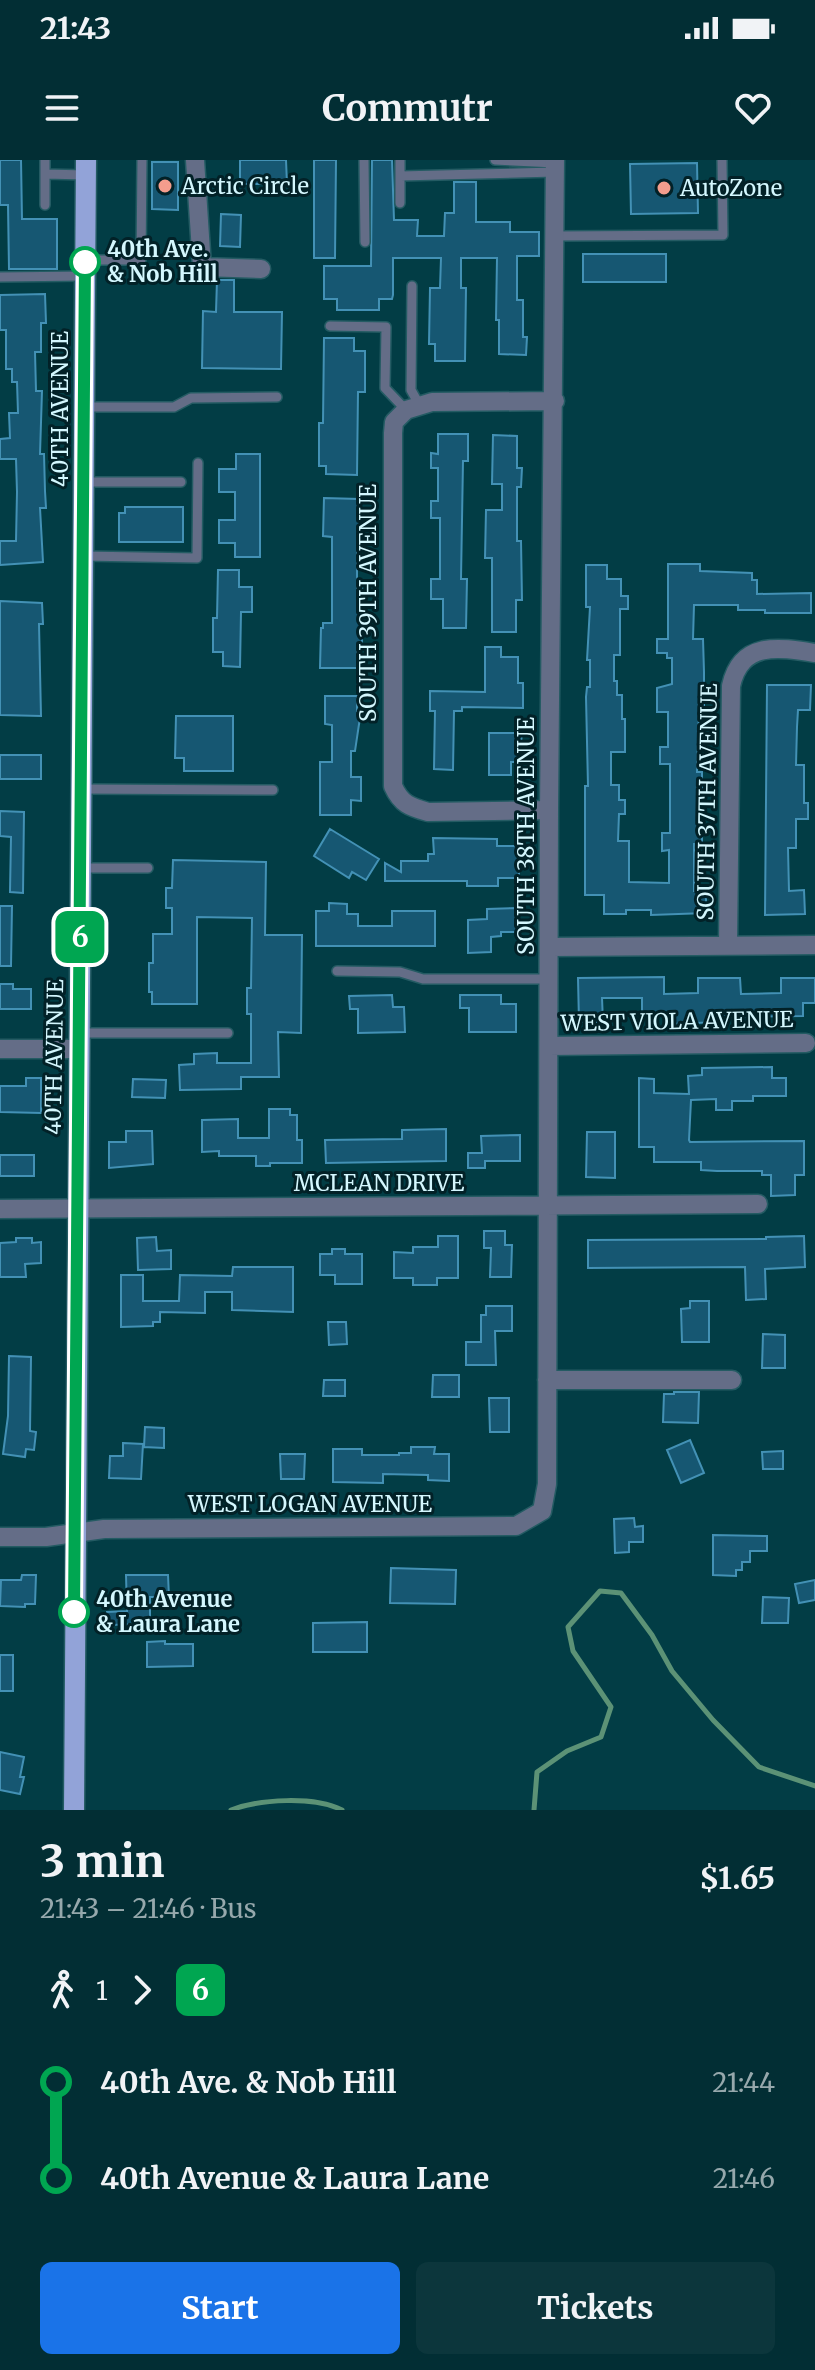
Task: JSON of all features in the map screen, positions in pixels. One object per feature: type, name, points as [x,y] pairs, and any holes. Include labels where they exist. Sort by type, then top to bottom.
[{"type":"main road","name":"40TH AVENUE","points":[[74,1810],[86,167]]},
{"type":"street","points":[[195,160],[202,267],[261,269]]},
{"type":"street","name":"SOUTH 38TH AVENUE","points":[[542,1511],[547,1484],[555,165]]},
{"type":"street","points":[[413,408],[432,402],[555,401]]},
{"type":"street","name":"SOUTH 39TH AVENUE","points":[[413,408],[394,422],[393,433],[393,786],[399,800],[409,807],[428,812],[549,810]]},
{"type":"street","name":"SOUTH 37TH AVENUE","points":[[728,945],[731,686],[734,673],[741,661],[755,652],[770,649],[815,653]]},
{"type":"street","points":[[550,947],[815,945]]},
{"type":"street","points":[[0,1049],[79,1041]]},
{"type":"street","name":"WEST VIOLA AVENUE","points":[[549,1046],[806,1043]]},
{"type":"street","name":"MCLEAN DRIVE","points":[[0,1209],[758,1204]]},
{"type":"street","points":[[547,1380],[732,1380]]},
{"type":"street","name":"WEST LOGAN AVENUE","points":[[0,1537],[46,1537],[75,1531],[516,1526],[542,1511]]},
{"type":"lane","points":[[45,160],[45,205]]},
{"type":"lane","points":[[0,277],[141,260],[142,160]]},
{"type":"lane","points":[[364,160],[365,242]]},
{"type":"lane","points":[[400,160],[400,203]]},
{"type":"lane","points":[[495,160],[555,165]]},
{"type":"lane","points":[[555,236],[723,235],[722,160]]},
{"type":"lane","points":[[400,176],[555,165]]},
{"type":"lane","points":[[45,174],[86,167]]},
{"type":"lane","points":[[412,286],[413,408]]},
{"type":"lane","points":[[330,326],[386,327],[385,388],[413,408]]},
{"type":"lane","points":[[84,407],[174,407],[191,398],[277,397]]},
{"type":"lane","points":[[83,556],[197,558],[198,463]]},
{"type":"lane","points":[[83,482],[181,482]]},
{"type":"lane","points":[[81,789],[273,790]]},
{"type":"lane","points":[[80,868],[148,868]]},
{"type":"lane","points":[[337,971],[400,972],[423,979],[550,979]]},
{"type":"lane","points":[[79,1041],[228,1033]]},
{"type":"building","points":[[0,160],[21,160],[22,219],[57,219],[57,269],[9,269],[8,205],[0,205]]},
{"type":"building","points":[[240,160],[286,160],[287,184],[240,184]]},
{"type":"building","points":[[314,160],[336,160],[335,258],[314,258]]},
{"type":"building","points":[[372,160],[392,160],[394,220],[418,220],[417,236],[444,236],[445,213],[454,213],[454,182],[476,182],[476,222],[510,222],[510,232],[539,232],[539,256],[517,256],[517,300],[523,300],[526,355],[499,354],[497,258],[461,258],[461,288],[466,288],[465,361],[435,361],[435,344],[429,344],[430,288],[440,288],[441,258],[393,258],[392,299],[379,299],[379,310],[337,310],[337,299],[324,299],[324,266],[371,266]]},
{"type":"building","name":"Arctic Circle","points":[[152,162],[178,162],[178,210],[152,209]]},
{"type":"building","name":"AutoZone","points":[[697,163],[698,213],[631,214],[630,164]]},
{"type":"building","points":[[221,214],[241,215],[240,247],[220,246]]},
{"type":"building","points":[[583,254],[666,254],[666,282],[583,282]]},
{"type":"building","points":[[217,280],[234,280],[234,312],[282,312],[281,369],[202,368],[203,311],[216,312]]},
{"type":"building","points":[[45,294],[46,323],[41,323],[41,352],[35,352],[36,391],[42,391],[40,454],[44,454],[46,508],[40,508],[43,562],[0,565],[0,541],[16,541],[17,492],[16,459],[0,459],[0,439],[10,438],[9,413],[18,413],[17,382],[12,382],[12,369],[6,369],[6,330],[0,330],[0,295]]},
{"type":"building","points":[[324,338],[354,338],[354,351],[365,351],[365,392],[358,392],[357,475],[326,474],[326,466],[319,466]]},
{"type":"building","points":[[438,434],[468,434],[468,461],[463,461],[461,579],[467,579],[466,628],[443,628],[443,599],[431,599],[431,579],[440,579],[440,518],[431,518],[431,501],[438,501],[438,468],[431,468],[431,453],[438,454]]},
{"type":"building","points":[[493,435],[517,436],[517,468],[522,468],[521,487],[517,487],[517,541],[521,541],[522,600],[516,600],[516,632],[492,632],[492,558],[485,558],[486,510],[502,510],[502,484],[492,484]]},
{"type":"building","points":[[236,454],[260,454],[260,557],[235,557],[235,543],[219,543],[219,520],[235,520],[235,492],[219,492],[219,469],[236,469]]},
{"type":"building","points":[[324,498],[359,499],[359,520],[364,520],[363,537],[357,537],[357,588],[362,588],[362,646],[357,646],[357,668],[320,668],[321,628],[323,623],[332,623],[332,537],[323,536]]},
{"type":"building","points":[[125,507],[183,507],[183,542],[119,542],[119,513],[125,513]]},
{"type":"building","points":[[668,564],[700,564],[700,571],[752,573],[752,580],[757,580],[757,594],[811,593],[811,613],[765,613],[765,610],[738,610],[738,605],[694,605],[693,639],[703,639],[704,712],[699,712],[697,772],[702,772],[702,844],[694,844],[694,891],[706,891],[706,913],[651,915],[651,910],[626,910],[626,914],[604,914],[604,895],[585,895],[585,786],[588,786],[586,697],[587,687],[590,687],[590,660],[587,660],[590,607],[586,607],[586,565],[607,565],[607,579],[621,579],[621,596],[628,596],[628,609],[620,609],[620,655],[614,655],[614,681],[617,681],[617,695],[622,695],[622,719],[625,719],[625,752],[611,752],[611,785],[619,785],[619,800],[625,800],[625,814],[619,814],[618,841],[629,841],[629,882],[669,883],[669,850],[662,851],[662,833],[670,833],[670,764],[660,764],[660,747],[668,747],[668,712],[657,712],[657,688],[672,684],[672,658],[667,658],[667,653],[657,653],[657,639],[668,639]]},
{"type":"building","points":[[218,570],[239,570],[239,587],[252,587],[252,612],[241,612],[240,667],[223,666],[223,652],[213,652]]},
{"type":"building","points":[[0,601],[42,603],[43,624],[39,624],[41,716],[0,715]]},
{"type":"building","points":[[485,647],[501,647],[501,657],[518,657],[518,683],[523,683],[523,708],[462,707],[462,711],[454,711],[453,770],[434,769],[435,711],[430,711],[430,691],[485,692]]},
{"type":"building","points":[[767,685],[811,685],[810,710],[798,710],[796,765],[804,765],[804,803],[808,803],[808,819],[796,819],[796,848],[788,848],[789,891],[804,890],[805,914],[765,915]]},
{"type":"building","points":[[325,696],[357,696],[357,711],[361,711],[355,751],[351,751],[351,777],[361,777],[361,801],[351,800],[351,815],[320,815],[320,762],[332,762],[332,725],[325,724]]},
{"type":"building","points":[[176,716],[233,716],[233,771],[184,771],[184,758],[175,758]]},
{"type":"building","points":[[489,733],[522,733],[519,762],[511,762],[511,775],[489,775]]},
{"type":"building","points":[[0,755],[41,755],[41,779],[0,779]]},
{"type":"building","points":[[0,811],[24,812],[23,893],[10,892],[11,837],[0,836]]},
{"type":"building","points":[[330,829],[379,859],[366,880],[352,872],[349,878],[314,856]]},
{"type":"building","points":[[433,838],[497,839],[497,846],[519,846],[519,878],[498,878],[498,886],[467,886],[467,881],[385,881],[385,863],[401,872],[401,861],[428,861],[428,854],[434,854]]},
{"type":"building","points":[[173,860],[266,862],[265,935],[302,935],[301,1033],[278,1032],[279,1077],[241,1077],[241,1089],[180,1090],[179,1065],[194,1064],[194,1054],[217,1053],[217,1063],[251,1063],[251,1014],[247,1014],[247,988],[251,988],[252,918],[197,917],[197,1004],[152,1004],[149,963],[153,963],[153,934],[172,934],[172,908],[166,908],[166,888],[172,888]]},
{"type":"building","points":[[329,903],[347,904],[347,914],[358,914],[358,926],[392,926],[392,911],[435,911],[435,946],[316,946],[316,911],[329,911]]},
{"type":"building","points":[[0,906],[12,906],[11,966],[0,966]]},
{"type":"building","points":[[518,908],[518,932],[501,932],[501,936],[491,937],[491,952],[468,953],[468,920],[487,919],[487,909]]},
{"type":"building","points":[[664,977],[664,994],[698,993],[698,978],[740,978],[741,994],[781,993],[781,978],[815,978],[815,1003],[803,1003],[803,1016],[723,1017],[723,1022],[664,1024],[664,1016],[642,1016],[642,998],[602,998],[603,1022],[579,1022],[578,978]]},
{"type":"building","points":[[0,984],[13,984],[13,989],[31,989],[31,1009],[0,1009]]},
{"type":"building","points":[[392,995],[393,1007],[404,1007],[405,1032],[358,1033],[358,1009],[350,1009],[349,996]]},
{"type":"building","points":[[460,995],[501,995],[501,1004],[516,1004],[516,1032],[469,1032],[469,1008],[460,1008]]},
{"type":"building","points":[[772,1067],[772,1078],[786,1078],[786,1096],[753,1096],[753,1101],[732,1101],[732,1110],[716,1110],[716,1099],[691,1100],[689,1140],[804,1141],[804,1175],[795,1175],[795,1195],[771,1196],[771,1175],[762,1175],[762,1171],[701,1170],[701,1162],[654,1162],[654,1147],[639,1147],[639,1078],[654,1079],[654,1093],[689,1094],[688,1076],[702,1075],[702,1068]]},
{"type":"building","points":[[26,1078],[41,1078],[41,1113],[0,1112],[0,1086],[26,1086]]},
{"type":"building","points":[[133,1079],[166,1080],[165,1098],[132,1097]]},
{"type":"building","points":[[269,1109],[290,1109],[290,1115],[297,1115],[297,1140],[302,1140],[302,1163],[256,1166],[256,1156],[219,1156],[219,1151],[202,1152],[202,1120],[238,1119],[238,1138],[269,1138]]},
{"type":"building","points":[[446,1129],[446,1161],[326,1163],[325,1140],[402,1139],[402,1130]]},
{"type":"building","points":[[126,1131],[152,1131],[153,1164],[109,1168],[109,1142],[126,1142]]},
{"type":"building","points":[[587,1132],[615,1132],[615,1178],[586,1177]]},
{"type":"building","points":[[520,1135],[520,1161],[485,1161],[485,1168],[468,1168],[468,1153],[482,1153],[481,1136]]},
{"type":"building","points":[[0,1155],[34,1155],[34,1176],[0,1176]]},
{"type":"building","points":[[484,1231],[505,1231],[505,1245],[512,1245],[511,1277],[490,1277],[491,1248],[484,1248]]},
{"type":"building","points":[[438,1236],[458,1236],[458,1278],[437,1278],[437,1285],[413,1285],[413,1278],[394,1278],[394,1252],[413,1253],[413,1247],[438,1247]]},
{"type":"building","points":[[804,1236],[805,1267],[765,1269],[766,1299],[746,1300],[745,1267],[588,1268],[588,1240]]},
{"type":"building","points":[[156,1237],[157,1251],[171,1250],[171,1269],[138,1270],[137,1238]]},
{"type":"building","points":[[16,1238],[32,1238],[32,1243],[41,1242],[41,1263],[25,1264],[26,1277],[0,1277],[0,1243],[16,1242]]},
{"type":"building","points":[[332,1249],[345,1249],[345,1254],[362,1254],[362,1284],[335,1284],[335,1275],[320,1275],[320,1254],[332,1254]]},
{"type":"building","points":[[233,1267],[293,1267],[293,1312],[232,1310],[232,1292],[205,1292],[205,1313],[160,1312],[160,1322],[153,1322],[153,1326],[121,1327],[121,1275],[143,1275],[143,1301],[179,1301],[180,1275],[232,1276]]},
{"type":"building","points":[[690,1301],[709,1301],[709,1342],[682,1342],[681,1309],[690,1308]]},
{"type":"building","points":[[486,1306],[512,1306],[512,1331],[495,1331],[496,1365],[466,1365],[466,1342],[481,1342],[481,1315],[486,1315]]},
{"type":"building","points":[[328,1322],[346,1322],[347,1344],[329,1345]]},
{"type":"building","points":[[763,1334],[785,1335],[785,1368],[762,1368]]},
{"type":"building","points":[[9,1356],[31,1357],[30,1431],[36,1432],[34,1450],[26,1449],[25,1457],[3,1454],[8,1416]]},
{"type":"building","points":[[433,1375],[459,1375],[459,1397],[432,1397]]},
{"type":"building","points":[[324,1380],[345,1380],[345,1396],[323,1396]]},
{"type":"building","points":[[699,1392],[698,1423],[663,1422],[664,1394]]},
{"type":"building","points":[[489,1398],[509,1398],[509,1432],[490,1432]]},
{"type":"building","points":[[145,1427],[164,1428],[164,1448],[144,1447]]},
{"type":"building","points":[[690,1440],[704,1473],[681,1483],[667,1450]]},
{"type":"building","points":[[123,1443],[143,1444],[141,1479],[109,1478],[110,1456],[123,1456]]},
{"type":"building","points":[[411,1447],[435,1447],[434,1454],[449,1454],[449,1481],[428,1480],[428,1475],[383,1474],[383,1483],[333,1482],[333,1449],[362,1449],[362,1455],[399,1455],[411,1453]]},
{"type":"building","points":[[783,1451],[783,1469],[763,1469],[762,1452]]},
{"type":"building","points":[[280,1454],[305,1454],[304,1479],[281,1479]]},
{"type":"building","points":[[634,1518],[635,1527],[643,1526],[643,1542],[629,1542],[629,1552],[615,1553],[614,1519]]},
{"type":"building","points":[[713,1535],[767,1536],[767,1551],[750,1551],[750,1562],[742,1562],[742,1570],[736,1570],[736,1576],[713,1575]]},
{"type":"building","points":[[391,1568],[456,1570],[455,1604],[390,1603]]},
{"type":"building","points":[[22,1575],[36,1575],[35,1604],[25,1604],[25,1607],[0,1606],[1,1580],[21,1580]]},
{"type":"building","points":[[126,1575],[168,1575],[169,1597],[150,1597],[150,1624],[107,1625],[107,1612],[127,1611]]},
{"type":"building","points":[[815,1580],[815,1600],[799,1603],[795,1584]]},
{"type":"building","points":[[763,1597],[789,1598],[788,1623],[762,1623]]},
{"type":"building","points":[[367,1622],[367,1652],[313,1652],[313,1623]]},
{"type":"building","points":[[165,1641],[165,1644],[193,1644],[193,1666],[147,1667],[147,1642]]},
{"type":"building","points":[[0,1655],[13,1655],[13,1691],[0,1691]]},
{"type":"building","points":[[0,1752],[24,1757],[20,1794],[0,1790]]},
{"type":"waterway","points":[[534,1810],[537,1772],[567,1751],[601,1737],[611,1707],[573,1651],[568,1627],[600,1591],[621,1593],[652,1635],[672,1671],[713,1720],[759,1767],[815,1786]]},
{"type":"waterway","points":[[231,1810],[257,1803],[287,1801],[317,1803],[342,1810]]},
{"type":"bus line","name":"6","points":[[74,1612],[85,262]]},
{"type":"place","name":"Arctic Circle","points":[[165,186]]},
{"type":"place","name":"AutoZone","points":[[664,188]]},
{"type":"place","name":"40th Ave. & Nob Hill","points":[[85,262]]},
{"type":"place","name":"40th Avenue & Laura Lane","points":[[74,1612]]}]
